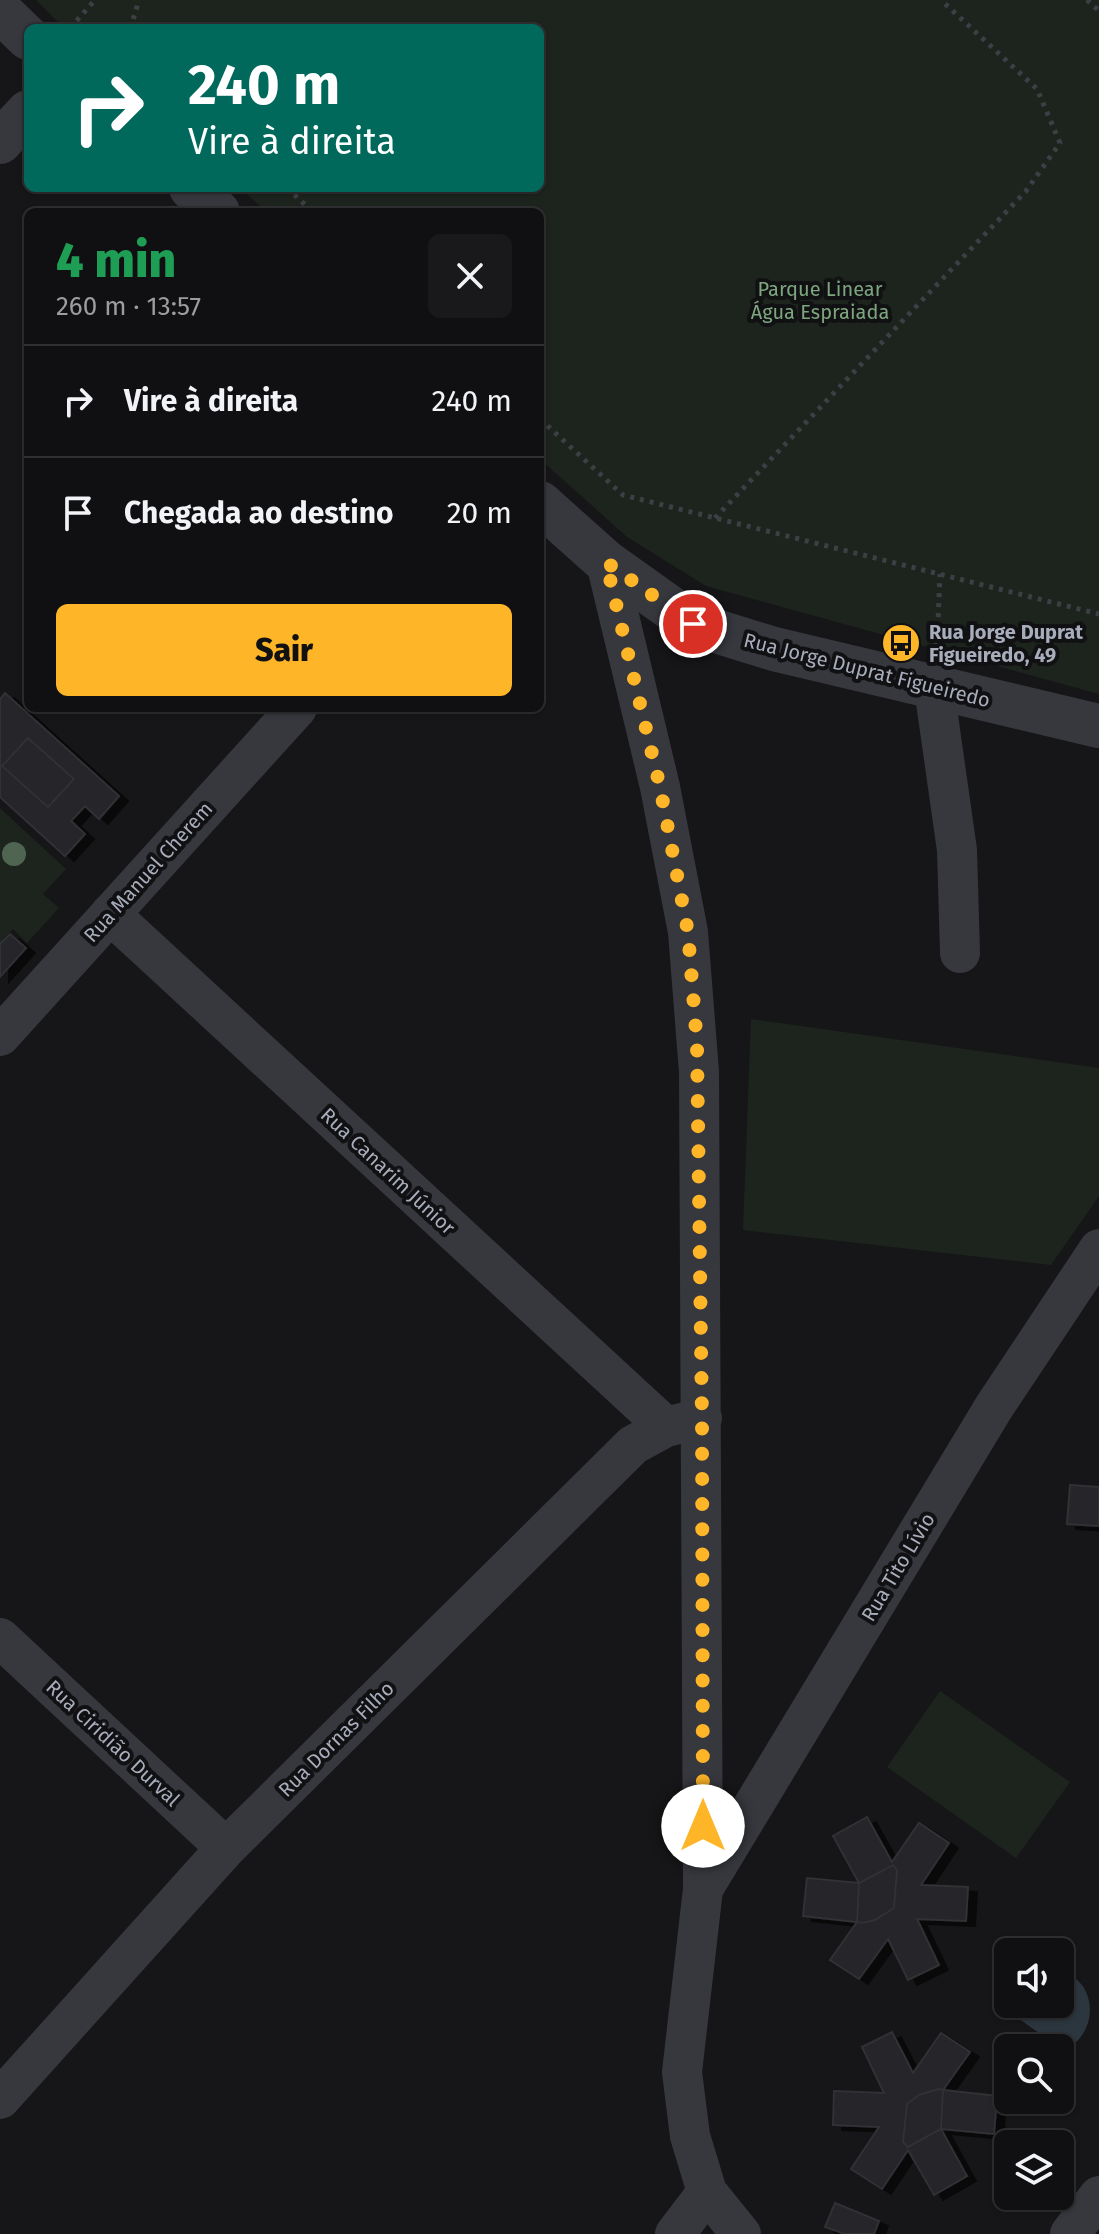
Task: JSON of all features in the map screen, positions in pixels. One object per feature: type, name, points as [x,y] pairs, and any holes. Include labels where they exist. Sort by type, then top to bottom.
[{"type":"street","points":[[0,11],[24,34]]},
{"type":"street","points":[[0,142],[24,116]]},
{"type":"street","points":[[196,192],[214,208]]},
{"type":"street","name":"Rua Jorge Duprat Figueiredo","points":[[544,507],[606,562],[693,624],[774,649],[1099,726]]},
{"type":"street","points":[[606,562],[660,787],[688,932],[699,1072],[684,1422],[703,1889],[682,2072],[690,2136],[707,2192],[741,2234]]},
{"type":"street","points":[[934,688],[957,850],[960,953]]},
{"type":"street","name":"Rua Manuel Cherem","points":[[0,1036],[293,712]]},
{"type":"street","name":"Rua Canarim Júnior","points":[[110,914],[684,1422]]},
{"type":"street","name":"Rua Tito Lívio","points":[[703,1889],[994,1407],[1099,1249]]},
{"type":"street","name":"Rua Dornas Filho","points":[[0,2099],[226,1848],[633,1445],[684,1422]]},
{"type":"street","name":"Rua Ciridião Durval","points":[[0,1638],[226,1848]]},
{"type":"street","points":[[675,2234],[707,2192]]},
{"type":"street","points":[[1070,2234],[1099,2196]]},
{"type":"path","points":[[74,24],[95,0]]},
{"type":"path","points":[[133,24],[139,0]]},
{"type":"path","points":[[715,518],[1026,191],[1060,143],[1037,89],[941,0]]},
{"type":"path","points":[[1087,0],[1099,11]]},
{"type":"path","points":[[291,192],[309,208]]},
{"type":"path","points":[[544,423],[623,495],[1099,614]]},
{"type":"path","points":[[934,688],[940,574]]},
{"type":"green space","name":"Parque Linear Água Espraiada","points":[[36,0],[1099,0],[1099,694],[706,586],[627,537],[544,463],[544,208],[262,208],[244,192],[544,192],[544,24],[60,24]]},
{"type":"green space","points":[[0,808],[66,869],[43,894],[59,908],[27,943],[13,929],[0,943]]},
{"type":"green space","points":[[751,1019],[1099,1068],[1099,1196],[1051,1265],[743,1230]]},
{"type":"green space","points":[[940,1691],[1070,1782],[1016,1858],[887,1767]]},
{"type":"shaded area","points":[[1074,1978],[1085,1990],[1089,2001],[1088,2024],[1082,2035],[1074,2044],[1074,2034],[1040,2034],[1018,2018],[1074,2018]]},
{"type":"building","points":[[5,693],[119,796],[99,819],[85,806],[71,821],[85,834],[65,856],[0,797],[0,699]]},
{"type":"building","points":[[28,738],[74,779],[48,807],[2,766]]},
{"type":"building","points":[[10,934],[26,948],[0,977],[0,944]]},
{"type":"building","points":[[1070,1485],[1099,1487],[1099,1526],[1067,1524]]},
{"type":"building","points":[[867,1817],[892,1862],[919,1823],[949,1843],[921,1885],[968,1887],[966,1921],[917,1919],[939,1965],[908,1980],[888,1939],[859,1979],[830,1960],[857,1922],[803,1916],[807,1878],[859,1883],[833,1836]]},
{"type":"building","points":[[893,1865],[897,1870],[894,1908],[875,1920],[857,1922],[859,1883]]},
{"type":"building","points":[[892,2032],[913,2073],[941,2033],[970,2052],[943,2090],[994,2096],[994,2134],[941,2129],[967,2176],[934,2195],[908,2150],[882,2189],[851,2169],[879,2127],[833,2125],[834,2091],[884,2093],[862,2047]]},
{"type":"building","points":[[943,2090],[941,2129],[908,2147],[903,2142],[907,2104],[919,2095]]},
{"type":"building","points":[[835,2203],[879,2221],[874,2234],[845,2234],[825,2227]]},
{"type":"place","name":"Rua Jorge Duprat Figueiredo, 49","points":[[901,643]]},
{"type":"route","points":[[693,624],[606,562],[660,787],[688,932],[697,1044],[703,1826]]}]
